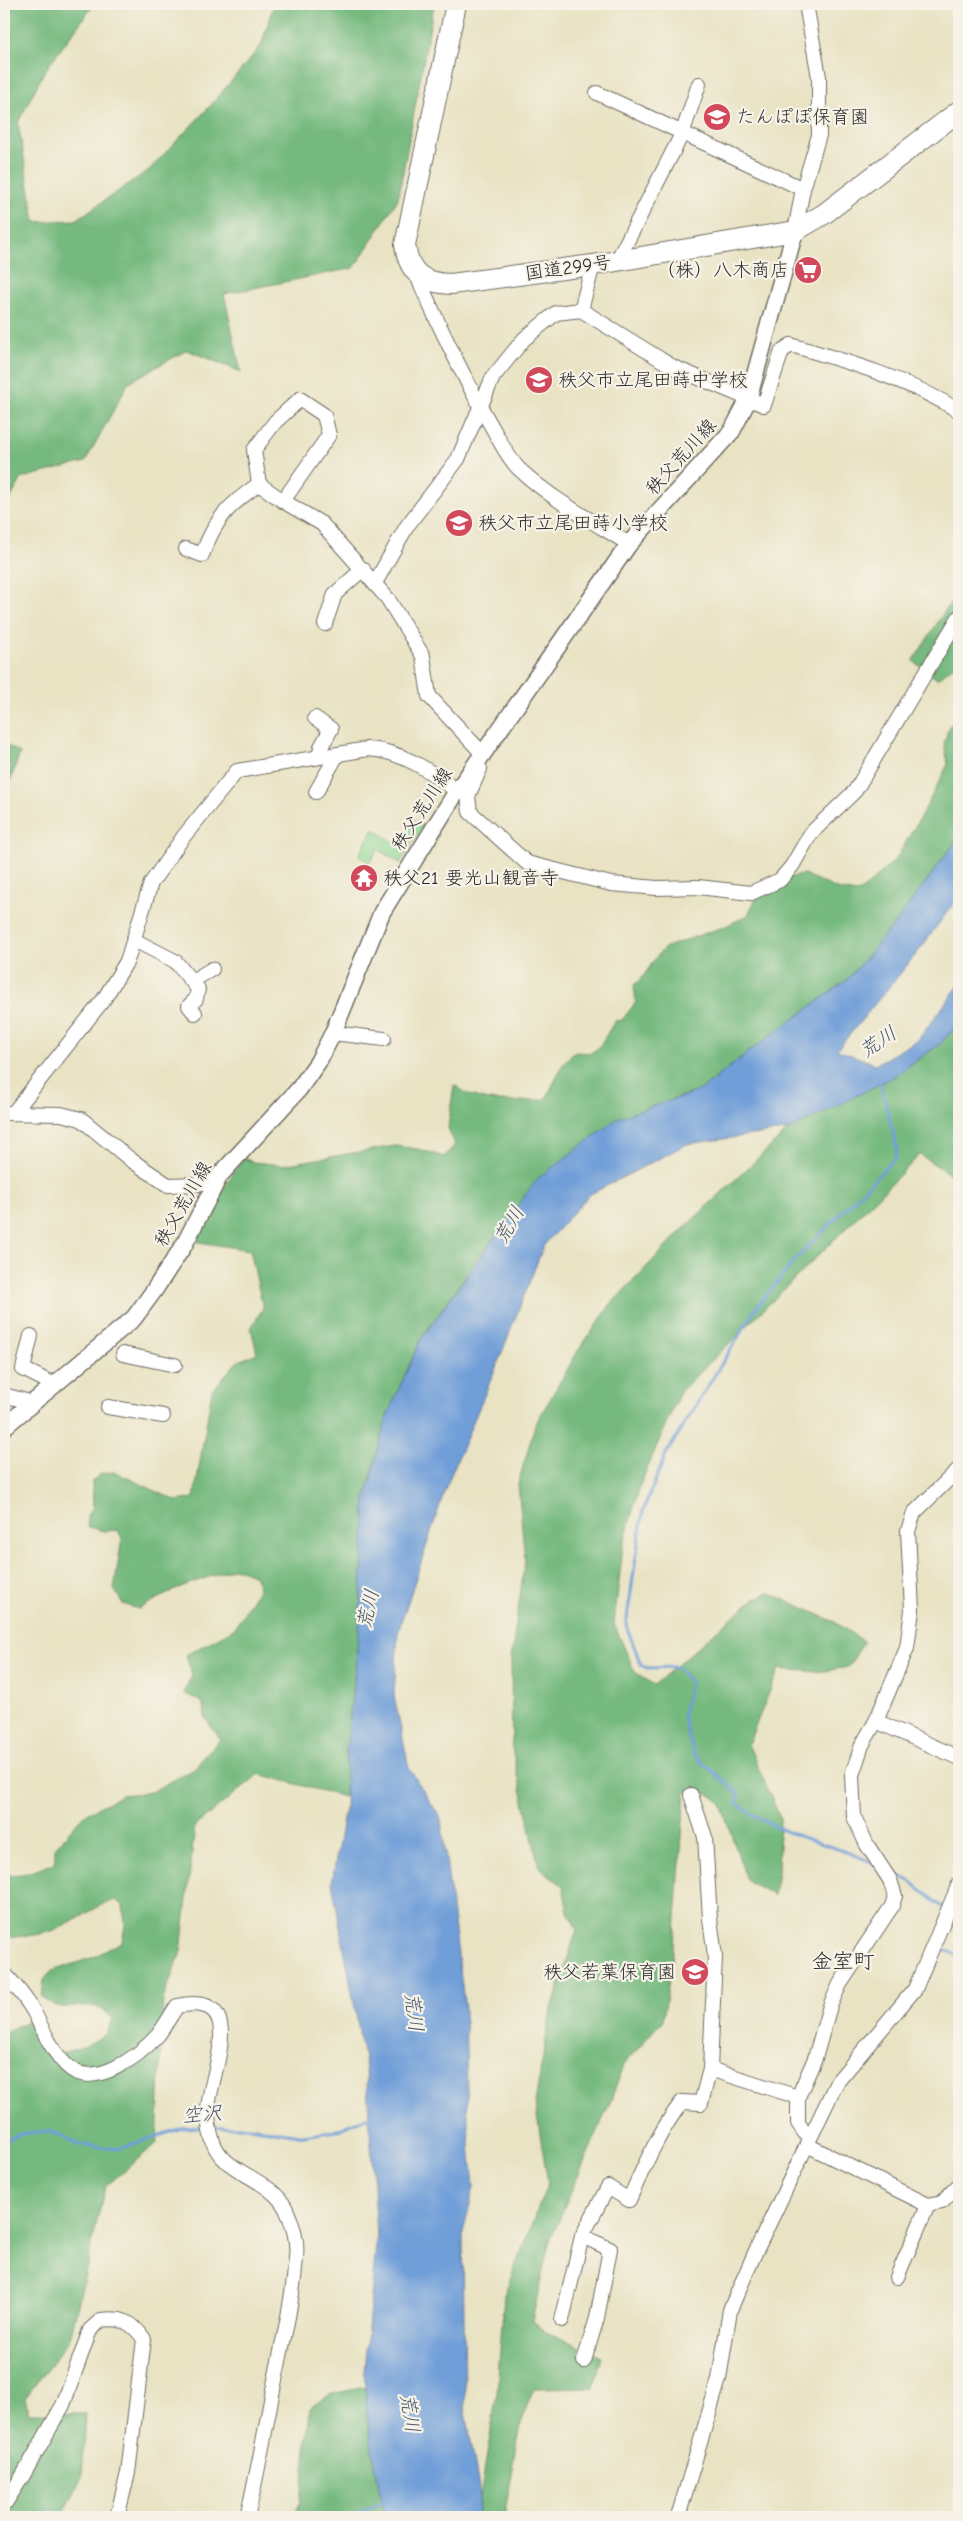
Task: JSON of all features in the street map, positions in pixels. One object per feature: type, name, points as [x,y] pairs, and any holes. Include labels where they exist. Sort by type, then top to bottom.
[{"type":"highway","points":[[423,278],[412,270],[407,258],[405,245],[456,4]]},
{"type":"highway","name":"国道299号","points":[[423,278],[436,284],[451,284],[594,265],[795,231],[824,214],[959,111]]},
{"type":"main road","name":"秩父荒川線","points":[[4,1427],[134,1318],[184,1245],[220,1175],[299,1089],[318,1062],[333,1033],[382,912],[412,860],[457,790],[629,544],[732,431],[748,400],[795,231]]},
{"type":"street","points":[[795,231],[803,189],[819,135],[819,77],[806,4]]},
{"type":"street","points":[[617,261],[682,134],[699,84]]},
{"type":"street","points":[[597,92],[682,134],[803,189]]},
{"type":"street","points":[[581,310],[594,265]]},
{"type":"street","points":[[423,278],[420,283],[437,322],[480,406],[518,468],[549,494],[629,544]]},
{"type":"street","points":[[375,583],[408,526],[458,459],[493,376],[524,339],[556,313],[581,310],[673,367],[748,400],[764,405],[782,351],[791,345],[850,363],[896,380],[936,396],[959,411]]},
{"type":"street","points":[[283,501],[329,435],[328,424],[324,415],[300,399],[275,422],[254,450],[259,484],[283,501],[322,524],[388,599],[423,656],[429,696],[479,760],[480,769],[468,796],[470,812],[527,864],[611,884],[657,888],[698,887],[751,893],[780,880],[792,866],[811,833],[855,791],[959,617]]},
{"type":"street","points":[[186,549],[202,556],[211,530],[234,501],[259,484]]},
{"type":"street","points":[[325,624],[335,594],[363,569]]},
{"type":"street","points":[[315,718],[331,729],[321,747],[319,757]]},
{"type":"street","points":[[9,1112],[104,999],[127,962],[151,883],[177,845],[231,776],[237,771],[368,749],[401,754],[457,790]]},
{"type":"street","points":[[316,792],[337,755]]},
{"type":"street","points":[[134,940],[175,961],[192,981],[198,989],[196,999],[189,1006],[195,1012]]},
{"type":"street","points":[[192,981],[212,969]]},
{"type":"street","points":[[333,1033],[384,1039]]},
{"type":"street","points":[[9,1112],[61,1114],[81,1119],[131,1160],[168,1185],[198,1184],[220,1175]]},
{"type":"street","points":[[31,1336],[23,1369],[55,1385]]},
{"type":"street","points":[[123,1354],[175,1365]]},
{"type":"street","points":[[4,1395],[33,1403]]},
{"type":"street","points":[[108,1407],[163,1416]]},
{"type":"street","points":[[959,1469],[914,1513],[908,1531],[912,1610],[908,1648],[876,1721],[862,1745],[852,1774],[852,1797],[857,1824],[867,1845],[890,1880],[895,1896],[892,1906],[840,1984],[830,2006],[815,2058],[798,2097],[798,2123],[808,2142],[928,2205],[942,2202],[959,2185]]},
{"type":"street","points":[[876,1721],[959,1758]]},
{"type":"street","points":[[562,2320],[582,2236],[608,2187],[629,2200],[649,2156],[675,2111],[682,2102],[701,2103],[710,2069],[715,1956],[710,1919],[705,1837],[691,1795]]},
{"type":"street","points":[[678,2517],[719,2379],[730,2310],[837,2082],[916,1989],[959,1884]]},
{"type":"street","points":[[4,1973],[33,2010],[58,2056],[76,2072],[87,2075],[110,2071],[136,2055],[158,2034],[177,2006],[195,2002],[209,2007],[221,2022],[221,2047],[208,2108],[211,2138],[217,2153],[228,2163],[273,2191],[277,2196],[285,2208],[294,2231],[296,2256],[282,2352],[247,2517]]},
{"type":"street","points":[[710,2069],[798,2097]]},
{"type":"street","points":[[897,2277],[928,2205]]},
{"type":"street","points":[[582,2236],[610,2249],[596,2318],[584,2361]]},
{"type":"street","points":[[4,2505],[63,2405],[90,2330],[101,2320],[123,2319],[134,2326],[144,2339],[128,2473],[118,2517]]},
{"type":"green space","points":[[4,4],[94,4],[44,72],[18,123],[35,222],[76,220],[149,170],[211,105],[261,46],[274,4],[434,4],[398,199],[354,268],[224,294],[241,372],[187,350],[129,382],[85,462],[22,478],[4,510]]},
{"type":"green space","points":[[959,589],[959,662],[937,679],[913,661]]},
{"type":"green space","points":[[959,717],[959,837],[897,921],[847,980],[747,1053],[701,1090],[618,1118],[483,1251],[421,1339],[387,1416],[366,1498],[359,1632],[346,1754],[345,1797],[259,1774],[195,1826],[181,1952],[163,1999],[157,2143],[105,2187],[70,2339],[25,2398],[29,2413],[86,2414],[82,2477],[62,2517],[8,2517],[4,2514],[4,2032],[30,2020],[55,2055],[86,2046],[106,2034],[113,2019],[106,2012],[93,2006],[65,2007],[53,2005],[42,1998],[44,1980],[52,1971],[94,1957],[122,1942],[125,1925],[123,1905],[115,1900],[55,1930],[36,1935],[4,1938],[4,1876],[28,1873],[55,1863],[55,1848],[79,1820],[89,1812],[122,1795],[151,1792],[198,1767],[205,1755],[220,1739],[206,1719],[202,1702],[184,1693],[192,1676],[186,1655],[234,1629],[258,1590],[256,1576],[235,1568],[183,1586],[138,1609],[123,1604],[114,1589],[122,1538],[118,1530],[104,1531],[88,1527],[87,1515],[93,1507],[92,1481],[101,1474],[115,1472],[177,1501],[194,1498],[212,1390],[237,1362],[257,1353],[251,1328],[263,1308],[250,1250],[198,1242],[200,1224],[243,1158],[253,1162],[282,1165],[395,1146],[418,1149],[444,1157],[455,1145],[448,1128],[454,1085],[469,1094],[488,1100],[518,1101],[546,1099],[562,1066],[573,1052],[591,1053],[599,1047],[615,1021],[622,1020],[636,1002],[634,985],[666,947],[726,926],[748,915],[757,896],[788,878],[804,874],[839,890],[857,893],[896,859],[924,811],[948,764],[944,744],[949,726]]},
{"type":"green space","points":[[4,744],[20,753],[4,799]]},
{"type":"green space","points":[[414,821],[423,826],[400,863],[378,849],[369,863],[359,856],[373,829],[397,844]]},
{"type":"green space","points":[[959,1024],[959,1180],[920,1155],[680,1392],[640,1485],[623,1546],[614,1624],[635,1672],[654,1685],[749,1603],[768,1592],[835,1622],[864,1642],[848,1667],[819,1672],[779,1669],[748,1744],[780,1818],[778,1872],[774,1895],[747,1881],[721,1804],[713,1796],[705,1792],[685,1792],[674,1947],[663,2020],[623,2065],[610,2103],[549,2243],[532,2321],[544,2331],[602,2356],[594,2387],[534,2388],[522,2419],[504,2517],[477,2517],[497,2392],[504,2295],[548,2183],[535,2103],[550,2015],[577,1929],[568,1912],[563,1886],[539,1867],[512,1749],[511,1659],[525,1560],[518,1484],[535,1425],[578,1351],[611,1304],[684,1228],[788,1130],[893,1077],[940,1044]]},
{"type":"green space","points":[[365,2387],[368,2424],[384,2517],[292,2517],[301,2502],[310,2408],[328,2395]]},
{"type":"water","name":"荒川","points":[[959,837],[959,896],[918,952],[837,1050],[876,1064],[918,1040],[959,985],[959,1024],[940,1044],[893,1077],[789,1130],[687,1144],[589,1195],[544,1245],[446,1487],[398,1632],[394,1696],[409,1768],[441,1819],[465,2010],[468,2124],[474,2187],[463,2233],[465,2406],[480,2494],[477,2517],[384,2517],[368,2424],[364,2371],[377,2234],[366,2070],[332,1882],[345,1808],[346,1754],[359,1632],[366,1498],[387,1416],[421,1339],[537,1179],[618,1118],[701,1090],[747,1053],[847,980],[897,921]]},
{"type":"waterway","points":[[873,1863],[786,1831],[752,1814],[736,1802],[739,1794],[694,1755],[683,1717],[690,1682],[677,1667],[647,1668],[641,1665],[626,1625],[643,1511],[666,1454],[756,1308],[795,1260],[896,1157],[897,1148],[880,1081]]},
{"type":"waterway","points":[[890,1871],[910,1881],[944,1908]]},
{"type":"waterway","points":[[938,1944],[943,1950],[959,1955]]},
{"type":"waterway","name":"空沢","points":[[213,2127],[250,2127],[305,2136],[335,2131],[373,2115]]},
{"type":"waterway","name":"空沢","points":[[4,2141],[21,2134],[48,2131],[82,2145],[118,2149],[182,2128],[205,2127]]},
{"type":"waterway","points":[[350,2517],[383,2502]]},
{"type":"waterway","points":[[47,2511],[62,2517]]},
{"type":"place","name":"たんぽぽ保育園","points":[[717,117]]},
{"type":"place","name":"（株）八木商店","points":[[808,270]]},
{"type":"place","name":"秩父市立尾田蒔中学校","points":[[539,380]]},
{"type":"place","name":"秩父市立尾田蒔小学校","points":[[459,523]]},
{"type":"place","name":"秩父21 要光山観音寺","points":[[364,878]]},
{"type":"place","name":"秩父若葉保育園","points":[[695,1972]]},
{"type":"district","name":"金室町","points":[[843,1961]]}]
